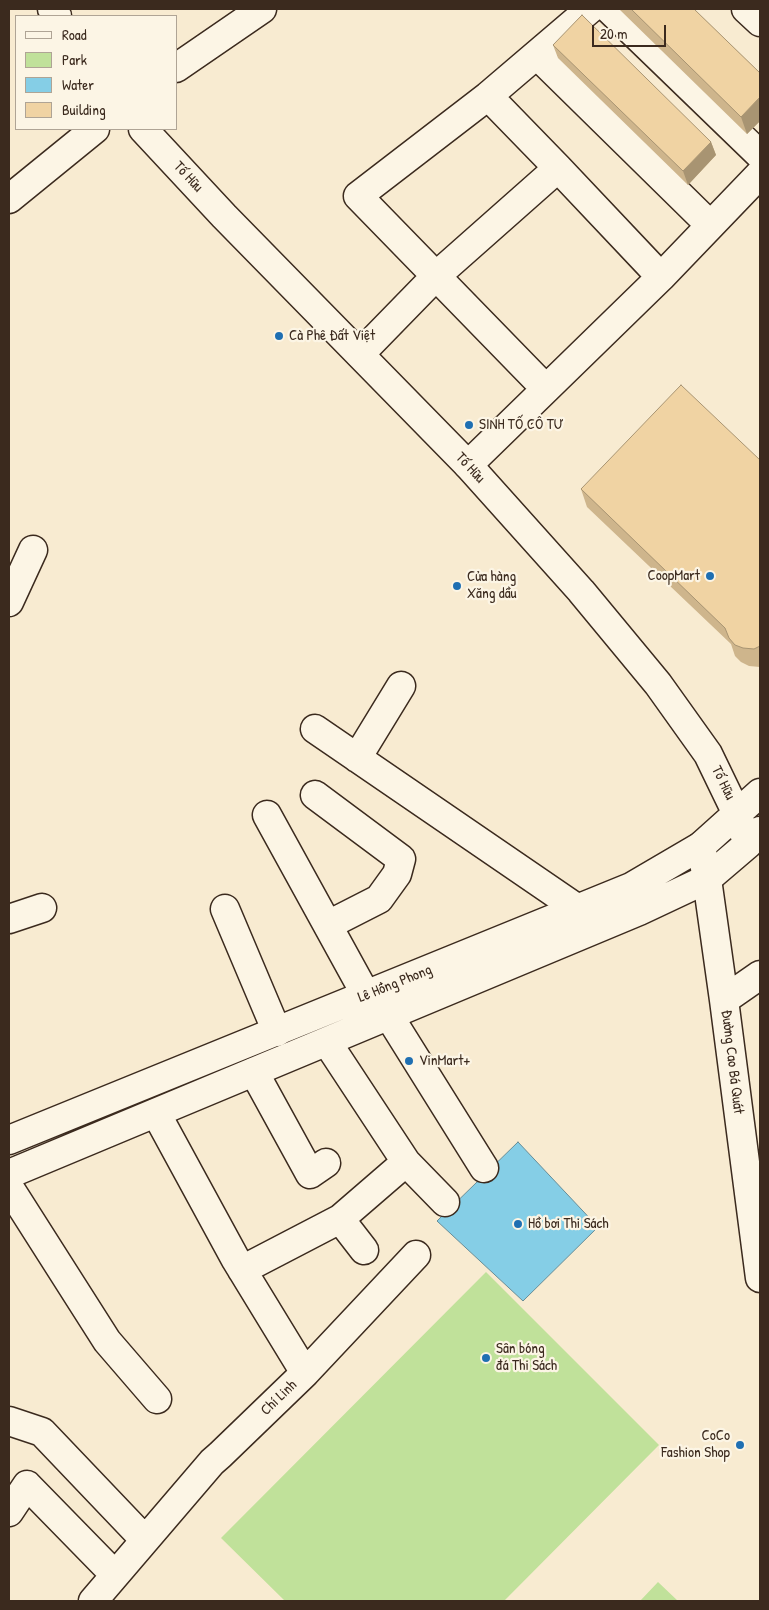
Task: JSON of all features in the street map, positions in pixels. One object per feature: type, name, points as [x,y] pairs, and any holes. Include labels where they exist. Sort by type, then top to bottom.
[{"type":"street","points":[[546,389],[358,196],[488,96],[590,9]]},
{"type":"street","points":[[609,9],[760,155]]},
{"type":"street","points":[[746,9],[760,22]]},
{"type":"street","points":[[178,67],[258,10]]},
{"type":"street","points":[[537,55],[710,225]]},
{"type":"street","points":[[488,96],[661,277]]},
{"type":"street","points":[[9,198],[94,130]]},
{"type":"street","name":"Tố Hữu","points":[[144,130],[224,216],[468,465],[582,590],[658,684],[708,754],[737,814],[754,837]]},
{"type":"street","points":[[360,354],[436,276],[558,168]]},
{"type":"street","points":[[468,465],[661,277],[760,174]]},
{"type":"street","points":[[9,602],[34,550]]},
{"type":"street","points":[[357,758],[401,686]]},
{"type":"street","points":[[315,730],[578,909]]},
{"type":"street","name":"Lê Hồng Phong","points":[[9,1140],[631,887],[701,846],[760,793]]},
{"type":"street","points":[[315,794],[401,859],[397,874],[379,898],[328,925]]},
{"type":"street","points":[[267,815],[366,995]]},
{"type":"street","name":"Lê Hồng Phong","points":[[9,1174],[639,911],[707,879],[754,837]]},
{"type":"street","name":"Đường Cao Bá Quát","points":[[701,846],[724,1000],[759,1262]]},
{"type":"street","points":[[9,919],[42,908]]},
{"type":"street","points":[[225,909],[277,1032]]},
{"type":"street","points":[[724,1000],[760,975]]},
{"type":"street","points":[[389,1016],[484,1168]]},
{"type":"street","points":[[327,1042],[406,1162],[444,1202]]},
{"type":"street","points":[[254,1072],[310,1174],[326,1163]]},
{"type":"street","name":"Chí Linh","points":[[93,1601],[212,1462],[305,1373],[242,1270],[156,1113]]},
{"type":"street","points":[[242,1270],[340,1218],[406,1162]]},
{"type":"street","points":[[9,1186],[107,1341],[157,1399]]},
{"type":"street","points":[[340,1218],[364,1250]]},
{"type":"street","points":[[305,1373],[416,1255]]},
{"type":"street","points":[[9,1421],[42,1432],[146,1540]]},
{"type":"street","points":[[9,1512],[27,1485],[115,1575]]},
{"type":"green space","name":"Sân bóng đá Thi Sách","points":[[486,1272],[659,1445],[504,1601],[285,1601],[221,1538]]},
{"type":"green space","points":[[658,1582],[678,1601],[640,1601]]},
{"type":"water","name":"Hồ bơi Thi Sách","points":[[518,1142],[598,1227],[523,1301],[437,1221]]},
{"type":"building","points":[[631,9],[694,9],[760,73],[760,97],[741,117]]},
{"type":"building","points":[[582,15],[711,142],[683,171],[553,45]]},
{"type":"building","name":"CoopMart","points":[[681,385],[760,460],[760,646],[754,649],[735,645],[729,638],[725,628],[581,489]]},
{"type":"place","name":"Cà Phê Đất Việt","points":[[279,336]]},
{"type":"place","name":"SINH TỐ CÔ TƯ","points":[[469,425]]},
{"type":"place","name":"CoopMart","points":[[710,576]]},
{"type":"place","name":"Cửa hàng Xăng dầu","points":[[457,586]]},
{"type":"place","name":"VinMart+","points":[[409,1061]]},
{"type":"place","name":"Hồ bơi Thi Sách","points":[[518,1224]]},
{"type":"place","name":"Sân bóng đá Thi Sách","points":[[486,1358]]},
{"type":"place","name":"CoCo Fashion Shop","points":[[740,1445]]}]
